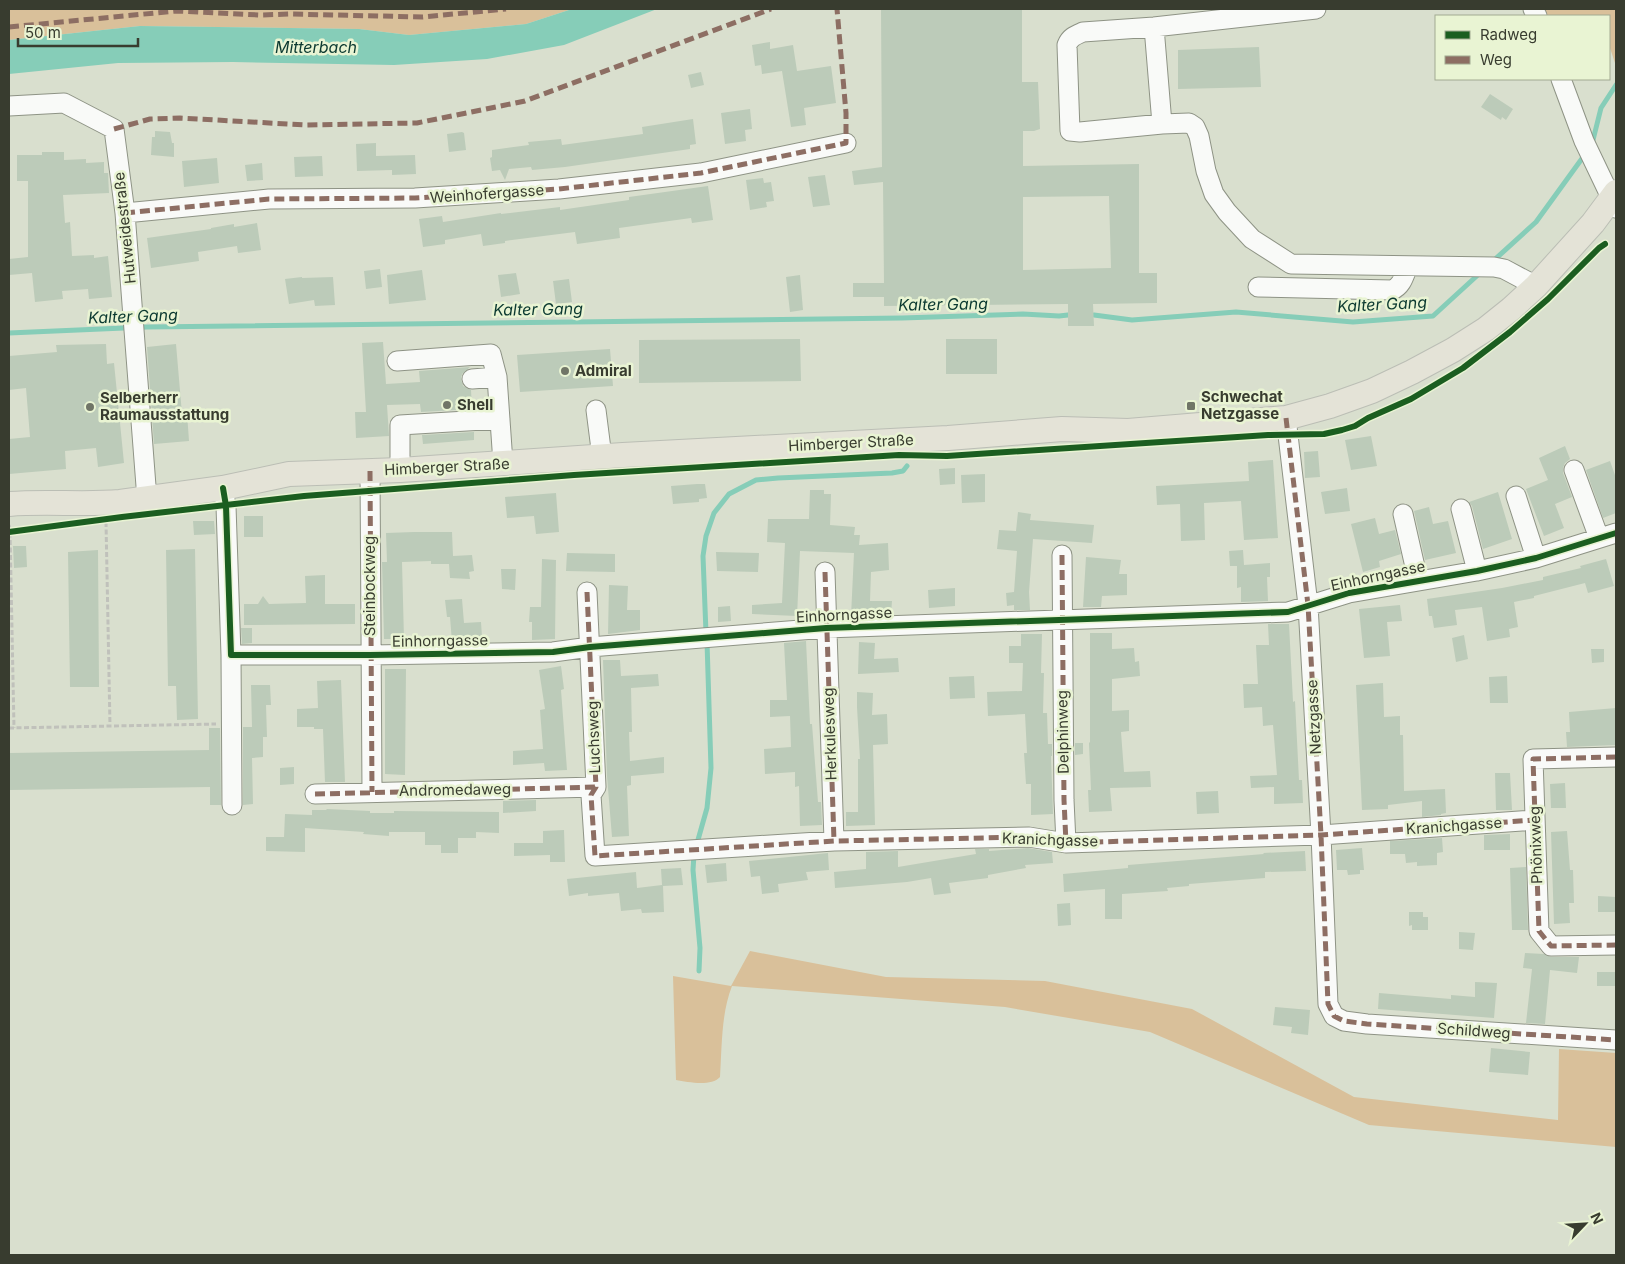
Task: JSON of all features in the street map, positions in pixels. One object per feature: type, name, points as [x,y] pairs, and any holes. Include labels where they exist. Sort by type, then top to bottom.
[{"type":"main road","name":"Himberger Straße","points":[[9,504],[30,502],[106,504],[223,488],[290,474],[503,464],[948,438],[1062,429],[1128,431],[1286,418],[1330,406],[1372,390],[1421,368],[1486,329],[1536,286],[1615,199]]},
{"type":"street","points":[[1316,9],[1154,27],[1083,32],[1069,39],[1068,45],[1070,131],[1080,132],[1189,123],[1195,127],[1199,136],[1206,171],[1214,194],[1227,212],[1252,239],[1291,264],[1494,267],[1504,269],[1536,286]]},
{"type":"street","points":[[1154,27],[1162,124]]},
{"type":"street","points":[[1561,80],[1584,139],[1615,199]]},
{"type":"street","name":"Hutweidestraße","points":[[9,106],[64,103],[114,129],[125,213],[147,499]]},
{"type":"street","name":"Weinhofergasse","points":[[125,213],[269,199],[415,198],[559,190],[701,173],[846,143]]},
{"type":"street","points":[[1258,287],[1392,290],[1403,280],[1408,266]]},
{"type":"street","points":[[397,361],[491,354],[497,377],[503,464]]},
{"type":"street","points":[[472,379],[497,377]]},
{"type":"street","points":[[596,410],[602,457]]},
{"type":"street","name":"Netzgasse","points":[[1286,418],[1308,606],[1328,1004],[1334,1016]]},
{"type":"street","points":[[400,470],[400,425],[500,419]]},
{"type":"street","points":[[1574,470],[1608,536]]},
{"type":"street","name":"Steinbockweg","points":[[370,471],[372,792]]},
{"type":"street","points":[[223,488],[226,506],[231,655],[232,805]]},
{"type":"street","points":[[1516,496],[1536,558]]},
{"type":"street","points":[[1461,509],[1477,571]]},
{"type":"street","points":[[1403,514],[1418,580]]},
{"type":"street","name":"Einhorngasse","points":[[231,655],[553,652],[590,647],[826,628],[1288,612],[1349,592],[1477,571],[1536,558],[1608,536]]},
{"type":"street","name":"Delphinweg","points":[[1062,555],[1066,844]]},
{"type":"street","name":"Herkulesweg","points":[[825,572],[834,841]]},
{"type":"street","name":"Luchsweg","points":[[588,592],[596,787],[591,795],[595,856]]},
{"type":"street","name":"Phönixweg","points":[[1616,757],[1533,759],[1539,931],[1551,946],[1616,945]]},
{"type":"street","name":"Andromedaweg","points":[[315,794],[596,787]]},
{"type":"street","name":"Kranichgasse","points":[[595,856],[834,841],[1029,837],[1066,844],[1320,835],[1535,820]]},
{"type":"street","name":"Schildweg","points":[[1334,1016],[1344,1021],[1367,1024],[1616,1040]]},
{"type":"path","points":[[98,520],[114,518]]},
{"type":"path","points":[[106,519],[110,726]]},
{"type":"path","points":[[14,728],[9,529],[19,530]]},
{"type":"path","points":[[9,728],[231,724]]},
{"type":"shaded area","points":[[9,9],[572,9],[526,24],[409,35],[359,29],[140,26],[9,40]]},
{"type":"shaded area","points":[[1542,9],[1616,9],[1616,66],[1610,48],[1610,15],[1545,15]]},
{"type":"shaded area","points":[[750,951],[886,977],[1045,981],[1192,1009],[1354,1097],[1558,1120],[1559,1049],[1616,1053],[1616,1147],[1369,1125],[1150,1032],[1005,1007],[732,986],[724,1019],[720,1077],[705,1083],[676,1080],[673,976],[731,986]]},
{"type":"water","name":"Mitterbach","points":[[572,9],[657,9],[564,45],[487,59],[394,65],[233,62],[118,63],[9,74],[9,40],[140,26],[359,29],[409,35],[526,24]]},
{"type":"building","points":[[881,9],[1022,9],[1022,82],[1038,82],[1040,129],[1023,131],[1023,166],[1139,164],[1139,273],[1157,273],[1157,303],[1093,304],[1094,326],[1068,326],[1068,304],[884,306],[884,297],[853,297],[853,283],[884,283],[883,182],[854,185],[852,171],[882,167]],"holes":[[[1109,196],[1111,268],[1023,270],[1023,197]]]},
{"type":"building","points":[[770,42],[770,49],[793,45],[797,71],[831,66],[836,103],[804,108],[806,125],[791,127],[782,71],[762,74],[761,65],[755,66],[752,45]]},
{"type":"building","points":[[1259,47],[1261,87],[1178,89],[1178,50]]},
{"type":"building","points":[[701,72],[704,85],[691,88],[688,75]]},
{"type":"building","points":[[1490,94],[1513,109],[1506,120],[1502,117],[1501,120],[1481,107]]},
{"type":"building","points":[[750,109],[752,129],[745,130],[746,141],[725,144],[721,113]]},
{"type":"building","points":[[693,119],[696,144],[690,145],[690,149],[565,167],[532,170],[531,167],[509,169],[505,180],[500,170],[492,171],[490,158],[492,157],[492,150],[529,145],[528,142],[561,139],[562,145],[643,134],[642,127]]},
{"type":"building","points":[[155,131],[170,132],[172,143],[174,143],[174,157],[151,155],[152,137],[155,137]]},
{"type":"building","points":[[464,133],[466,150],[449,152],[447,134]]},
{"type":"building","points":[[376,143],[376,156],[415,155],[416,174],[392,175],[392,170],[357,171],[356,144]]},
{"type":"building","points":[[42,152],[64,152],[64,160],[86,159],[86,163],[104,162],[104,173],[108,173],[109,193],[63,195],[65,223],[70,222],[72,256],[94,255],[94,258],[108,256],[112,297],[89,299],[88,289],[62,291],[63,299],[35,302],[32,273],[9,275],[9,259],[28,257],[28,181],[17,181],[17,155],[42,155]]},
{"type":"building","points":[[322,156],[323,176],[295,177],[294,157]]},
{"type":"building","points":[[217,158],[219,183],[184,187],[182,161]]},
{"type":"building","points":[[262,163],[263,180],[247,181],[245,165]]},
{"type":"building","points":[[825,175],[830,205],[813,207],[808,177]]},
{"type":"building","points":[[763,178],[764,183],[771,182],[774,201],[766,202],[767,207],[750,210],[746,180]]},
{"type":"building","points":[[708,186],[713,220],[692,223],[691,218],[619,228],[620,238],[577,244],[575,232],[505,241],[505,243],[483,246],[481,234],[445,240],[445,244],[423,247],[419,219],[442,216],[443,222],[501,213],[560,207],[560,210],[629,200],[629,197]]},
{"type":"building","points":[[257,223],[261,250],[238,253],[237,246],[198,252],[199,261],[151,268],[147,238],[234,224],[234,227]]},
{"type":"building","points":[[380,269],[382,287],[366,289],[364,271]]},
{"type":"building","points":[[422,270],[426,300],[389,304],[387,275]]},
{"type":"building","points":[[516,273],[520,294],[501,297],[498,275]]},
{"type":"building","points":[[800,275],[803,310],[790,312],[786,277]]},
{"type":"building","points":[[333,277],[335,305],[315,306],[314,300],[289,304],[285,279]]},
{"type":"building","points":[[569,279],[572,302],[556,304],[553,281]]},
{"type":"building","points":[[800,339],[801,381],[639,383],[639,340]]},
{"type":"building","points":[[946,339],[997,339],[997,374],[946,374]]},
{"type":"building","points":[[383,342],[386,384],[420,382],[419,371],[470,367],[462,374],[461,379],[463,386],[471,390],[472,409],[421,412],[420,404],[387,405],[389,436],[356,438],[355,412],[366,412],[362,343]]},
{"type":"building","points":[[106,344],[107,364],[114,363],[124,463],[98,467],[96,448],[65,451],[66,469],[9,474],[9,439],[30,437],[26,388],[9,390],[9,356],[57,352],[56,345]]},
{"type":"building","points":[[176,344],[182,414],[187,413],[189,441],[154,444],[147,347]]},
{"type":"building","name":"Admiral","points":[[610,349],[613,386],[520,392],[517,355]]},
{"type":"building","points":[[474,432],[474,440],[423,444],[422,435]]},
{"type":"building","points":[[1371,436],[1377,466],[1351,470],[1345,440]]},
{"type":"building","points":[[1565,446],[1570,459],[1565,463],[1563,473],[1572,497],[1555,504],[1564,528],[1544,536],[1526,489],[1548,480],[1539,458]]},
{"type":"building","points":[[1318,451],[1320,477],[1305,478],[1304,452]]},
{"type":"building","points":[[1273,460],[1278,538],[1244,540],[1241,501],[1204,503],[1205,540],[1181,541],[1180,504],[1157,505],[1156,486],[1249,481],[1248,462]]},
{"type":"building","points":[[1610,461],[1616,478],[1616,513],[1603,518],[1586,470]]},
{"type":"building","points":[[955,468],[955,484],[940,485],[939,469]]},
{"type":"building","points":[[985,474],[985,502],[962,503],[961,475]]},
{"type":"building","points":[[705,484],[707,498],[699,499],[699,502],[673,504],[671,486]]},
{"type":"building","points":[[1347,488],[1350,511],[1325,514],[1321,492]]},
{"type":"building","points":[[810,490],[824,490],[824,494],[831,494],[830,525],[855,527],[854,535],[860,535],[859,545],[888,543],[889,570],[871,572],[870,601],[892,601],[891,614],[851,616],[854,553],[800,551],[797,616],[752,614],[752,605],[782,603],[785,543],[767,542],[768,519],[809,519]]},
{"type":"building","points":[[1498,492],[1512,539],[1483,549],[1472,506],[1469,502]]},
{"type":"building","points":[[556,493],[559,532],[536,534],[534,516],[507,518],[505,497]]},
{"type":"building","points":[[1429,507],[1433,524],[1448,521],[1456,553],[1425,560],[1414,511]]},
{"type":"building","points":[[1018,512],[1031,514],[1030,520],[1094,525],[1092,543],[1033,539],[1029,592],[1030,610],[1014,610],[1014,605],[1007,606],[1006,593],[1014,592],[1017,551],[997,549],[999,530],[1016,531]]},
{"type":"building","points":[[244,516],[263,516],[263,537],[244,537]]},
{"type":"building","points":[[1375,518],[1379,534],[1395,530],[1401,554],[1379,561],[1380,567],[1363,572],[1351,524]]},
{"type":"building","points":[[193,521],[214,521],[215,534],[194,535]]},
{"type":"building","points":[[452,532],[453,556],[472,555],[474,571],[469,572],[470,579],[450,578],[449,564],[431,564],[431,561],[402,562],[404,639],[384,639],[382,562],[387,562],[386,533]]},
{"type":"building","points":[[13,546],[26,546],[27,567],[14,568]]},
{"type":"building","points":[[195,549],[198,719],[177,720],[176,686],[168,686],[166,550]]},
{"type":"building","points":[[98,550],[99,687],[70,687],[68,552]]},
{"type":"building","points":[[1243,550],[1244,565],[1270,563],[1270,577],[1267,577],[1268,601],[1241,602],[1241,587],[1237,588],[1237,566],[1230,566],[1229,551]]},
{"type":"building","points":[[716,552],[759,553],[758,572],[717,571]]},
{"type":"building","points":[[567,553],[615,554],[615,572],[566,571]]},
{"type":"building","points":[[1086,557],[1121,560],[1119,574],[1127,574],[1127,595],[1102,596],[1101,607],[1083,607]]},
{"type":"building","points":[[542,559],[556,560],[555,639],[532,640],[532,622],[529,622],[530,607],[541,607]]},
{"type":"building","points":[[1606,559],[1614,586],[1588,593],[1585,583],[1514,602],[1518,627],[1509,629],[1510,637],[1487,641],[1482,607],[1455,610],[1457,625],[1434,628],[1432,616],[1429,616],[1427,599],[1543,580],[1543,577],[1581,568],[1580,566]]},
{"type":"building","points":[[501,569],[516,569],[515,590],[502,589]]},
{"type":"building","points":[[325,575],[325,604],[355,604],[355,624],[244,625],[244,604],[258,604],[263,596],[269,604],[306,603],[305,576]]},
{"type":"building","points":[[609,585],[628,586],[627,610],[640,610],[640,630],[608,634]]},
{"type":"building","points":[[955,588],[955,606],[929,608],[928,590]]},
{"type":"building","points":[[462,599],[464,623],[481,622],[482,637],[464,639],[465,642],[452,642],[450,617],[447,617],[445,600]]},
{"type":"building","points":[[1400,605],[1402,621],[1387,622],[1390,656],[1364,658],[1359,609]]},
{"type":"building","points":[[730,606],[731,621],[718,622],[718,607]]},
{"type":"building","points":[[1268,624],[1289,624],[1299,780],[1302,780],[1303,803],[1274,804],[1274,787],[1251,788],[1250,776],[1277,775],[1273,725],[1263,726],[1262,707],[1244,708],[1243,684],[1258,684],[1256,645],[1269,645]]},
{"type":"building","points":[[241,628],[252,628],[252,643],[242,644]]},
{"type":"building","points":[[1090,633],[1112,633],[1112,649],[1134,648],[1135,662],[1139,661],[1140,676],[1112,679],[1112,711],[1129,710],[1129,731],[1121,732],[1124,772],[1150,771],[1151,787],[1110,788],[1112,811],[1089,812],[1088,790],[1091,790],[1089,743]]},
{"type":"building","points":[[1021,634],[1042,634],[1041,673],[1044,673],[1043,713],[1047,713],[1048,744],[1052,744],[1053,814],[1031,815],[1031,784],[1026,784],[1024,753],[1027,753],[1025,714],[988,716],[987,692],[1022,691],[1023,663],[1009,663],[1009,646],[1021,646]]},
{"type":"building","points":[[1464,635],[1468,659],[1456,662],[1452,638]]},
{"type":"building","points":[[806,641],[810,724],[812,724],[818,802],[821,802],[822,825],[800,826],[799,786],[795,787],[795,772],[765,774],[764,749],[791,747],[790,716],[770,717],[770,700],[787,700],[784,643]]},
{"type":"building","points":[[859,642],[875,643],[874,659],[898,658],[899,672],[858,674]]},
{"type":"building","points":[[1591,649],[1604,649],[1604,662],[1592,663]]},
{"type":"building","points":[[603,660],[620,660],[621,676],[658,674],[659,686],[631,688],[632,732],[629,732],[630,761],[664,757],[664,773],[631,776],[631,785],[627,786],[629,836],[612,837],[607,776]]},
{"type":"building","points":[[561,666],[564,689],[561,690],[567,770],[545,771],[544,763],[513,765],[513,751],[543,749],[540,710],[545,709],[539,670]]},
{"type":"building","points":[[385,669],[406,669],[405,775],[385,774]]},
{"type":"building","points":[[974,676],[975,698],[950,699],[949,677]]},
{"type":"building","points":[[1507,676],[1508,703],[1490,703],[1489,677]]},
{"type":"building","points":[[341,680],[345,782],[325,782],[323,729],[297,727],[297,709],[318,708],[317,681]]},
{"type":"building","points":[[1383,683],[1384,717],[1400,716],[1400,735],[1403,735],[1404,791],[1445,789],[1446,813],[1422,817],[1422,801],[1388,805],[1388,809],[1362,810],[1356,685]]},
{"type":"building","points":[[251,685],[270,685],[271,705],[266,705],[267,737],[263,737],[263,757],[252,758],[253,804],[243,805],[243,727],[252,727]]},
{"type":"building","points":[[857,692],[873,693],[872,715],[887,714],[888,744],[873,745],[875,825],[846,826],[846,812],[858,812],[858,759],[860,759]]},
{"type":"building","points":[[1616,708],[1616,745],[1567,747],[1566,732],[1570,732],[1569,712]]},
{"type":"building","points":[[209,728],[220,728],[221,805],[210,805],[210,787],[9,790],[9,753],[209,750]]},
{"type":"building","points":[[1075,743],[1083,743],[1083,754],[1075,755]]},
{"type":"building","points":[[294,767],[294,784],[280,785],[280,768]]},
{"type":"building","points":[[1495,773],[1510,773],[1512,810],[1496,810]]},
{"type":"building","points":[[1565,783],[1566,808],[1551,808],[1550,784]]},
{"type":"building","points":[[1218,791],[1219,813],[1197,814],[1196,792]]},
{"type":"building","points":[[536,800],[536,811],[503,813],[503,801]]},
{"type":"building","points":[[312,810],[370,811],[370,813],[394,813],[394,811],[499,812],[499,833],[476,832],[476,838],[458,838],[458,853],[441,853],[441,845],[425,845],[425,832],[389,832],[389,836],[363,834],[364,832],[305,828],[305,852],[266,851],[266,837],[284,837],[285,814],[312,815]]},
{"type":"building","points":[[564,830],[565,862],[550,862],[550,855],[514,856],[514,843],[543,843],[543,831]]},
{"type":"building","points":[[1567,831],[1570,870],[1573,870],[1574,903],[1569,903],[1570,923],[1554,924],[1551,832]]},
{"type":"building","points":[[1510,834],[1510,850],[1484,850],[1484,835]]},
{"type":"building","points":[[1442,838],[1443,852],[1437,853],[1437,865],[1417,866],[1417,862],[1406,863],[1405,854],[1390,854],[1390,841]]},
{"type":"building","points":[[1028,848],[1052,852],[1053,863],[1025,865],[1026,868],[988,875],[988,878],[949,883],[951,893],[934,895],[931,878],[835,888],[834,872],[866,869],[866,852],[898,851],[898,867],[976,854],[975,849],[989,849],[989,851]]},
{"type":"building","points":[[1362,848],[1364,870],[1360,870],[1360,874],[1348,875],[1347,870],[1337,870],[1336,850]]},
{"type":"building","points":[[1305,851],[1306,871],[1265,872],[1265,878],[1189,884],[1189,886],[1167,888],[1168,891],[1122,894],[1122,919],[1105,919],[1105,889],[1064,892],[1063,874],[1128,868],[1128,865]]},
{"type":"building","points":[[828,853],[829,870],[806,872],[808,880],[778,884],[779,892],[762,894],[760,876],[751,877],[749,861]]},
{"type":"building","points":[[726,863],[727,881],[707,883],[705,865]]},
{"type":"building","points":[[1526,867],[1528,930],[1512,930],[1510,868]]},
{"type":"building","points":[[681,868],[683,885],[663,886],[664,912],[642,913],[641,909],[621,911],[619,893],[588,896],[588,893],[569,896],[567,879],[636,872],[637,888],[662,885],[661,869]]},
{"type":"building","points":[[1598,896],[1616,897],[1616,912],[1598,912]]},
{"type":"building","points":[[1070,903],[1071,925],[1058,926],[1057,904]]},
{"type":"building","points":[[1409,912],[1423,912],[1423,917],[1428,917],[1428,930],[1412,930],[1412,925],[1409,926]]},
{"type":"building","points":[[1459,932],[1475,933],[1473,950],[1459,949]]},
{"type":"building","points":[[1525,953],[1544,954],[1551,957],[1579,957],[1577,973],[1550,970],[1545,1024],[1526,1023],[1532,969],[1523,968]]},
{"type":"building","points":[[1597,972],[1616,972],[1616,986],[1597,986]]},
{"type":"building","points":[[1475,982],[1497,983],[1494,1018],[1378,1009],[1379,993],[1451,999],[1451,995],[1475,997]]},
{"type":"building","points":[[1275,1007],[1310,1010],[1308,1035],[1291,1033],[1292,1027],[1273,1025]]},
{"type":"building","points":[[1491,1048],[1530,1052],[1528,1075],[1489,1072]]},
{"type":"waterway","name":"Kalter Gang","points":[[1592,144],[1601,108],[1616,85]]},
{"type":"waterway","name":"Kalter Gang","points":[[1492,262],[1536,222],[1586,153]]},
{"type":"waterway","name":"Kalter Gang","points":[[1094,315],[1132,320],[1236,312],[1353,322],[1433,316],[1480,273]]},
{"type":"waterway","name":"Kalter Gang","points":[[9,333],[147,327],[902,318],[1023,314],[1068,315]]},
{"type":"waterway","points":[[706,633],[703,556],[706,536],[714,513],[729,494],[756,480],[892,473],[903,471],[907,466]]},
{"type":"waterway","points":[[699,971],[700,948],[693,870],[694,854],[707,808],[711,768],[707,642]]},
{"type":"marked path","points":[[9,27],[176,11],[260,15],[423,17],[506,9]]},
{"type":"marked path","points":[[114,129],[150,119],[180,118],[306,125],[417,123],[525,101],[771,9]]},
{"type":"marked path","points":[[125,213],[269,199],[415,198],[559,189],[701,173],[846,143],[846,113],[837,9]]},
{"type":"marked path","points":[[1286,418],[1308,605],[1328,1004],[1334,1016],[1344,1021],[1367,1024],[1616,1040]]},
{"type":"marked path","points":[[370,471],[372,792]]},
{"type":"marked path","points":[[1062,555],[1066,843]]},
{"type":"marked path","points":[[825,572],[834,841]]},
{"type":"marked path","points":[[587,592],[596,787],[591,795],[595,856],[834,841],[1029,837],[1066,843],[1321,835],[1535,820]]},
{"type":"marked path","points":[[1616,757],[1533,759],[1539,931],[1551,946],[1616,945]]},
{"type":"marked path","points":[[315,794],[596,787]]},
{"type":"cycle path","points":[[9,532],[304,496],[574,475],[899,455],[947,456],[1268,435],[1324,434],[1355,426],[1368,418],[1411,399],[1463,368],[1510,332],[1548,299],[1605,244]]},
{"type":"cycle path","points":[[223,488],[226,506],[231,655],[553,652],[590,647],[826,628],[1288,612],[1349,593],[1477,571],[1536,558],[1616,533]]},
{"type":"place","name":"Admiral","points":[[565,371]]},
{"type":"place","name":"Shell","points":[[447,405]]},
{"type":"place","name":"Schwechat Netzgasse","points":[[1191,406]]},
{"type":"place","name":"Selberherr Raumausstattung","points":[[90,407]]}]
